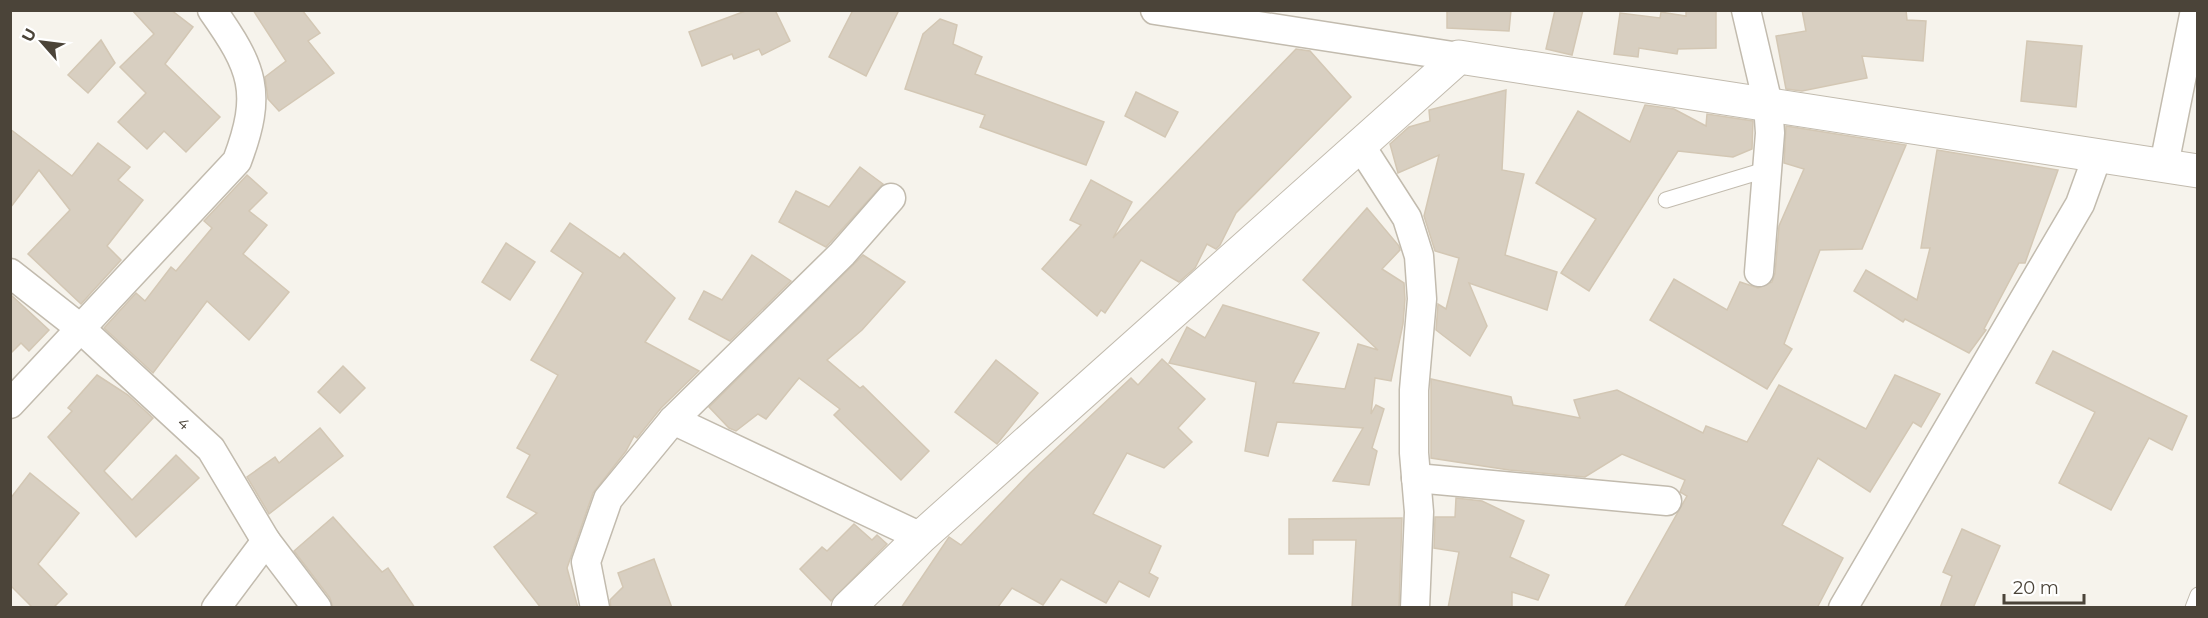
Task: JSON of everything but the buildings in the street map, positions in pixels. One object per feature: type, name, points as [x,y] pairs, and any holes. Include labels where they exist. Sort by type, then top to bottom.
[{"type":"street","points":[[10,404],[237,161],[252,112],[249,69],[239,48],[212,10]]},
{"type":"street","points":[[1155,10],[2198,171]]},
{"type":"street","points":[[1746,10],[1768,104],[1770,133],[1765,170],[1759,272]]},
{"type":"street","points":[[2164,165],[2195,10]]},
{"type":"street","points":[[848,608],[921,537],[1459,57]]},
{"type":"street","points":[[1360,145],[1407,218],[1419,256],[1422,298],[1414,390],[1419,512],[1415,608]]},
{"type":"street","points":[[1843,608],[2080,204],[2097,157]]},
{"type":"street","points":[[595,608],[586,562],[608,499],[673,420],[842,254],[891,198]]},
{"type":"street","name":"4","points":[[10,273],[80,328],[211,449],[266,541],[317,608]]},
{"type":"street","points":[[673,420],[921,537]]},
{"type":"street","points":[[1416,478],[1666,501]]},
{"type":"street","points":[[216,608],[266,541]]},
{"type":"lane","points":[[1666,200],[1765,170]]},
{"type":"lane","points":[[2193,608],[2198,595]]}]
